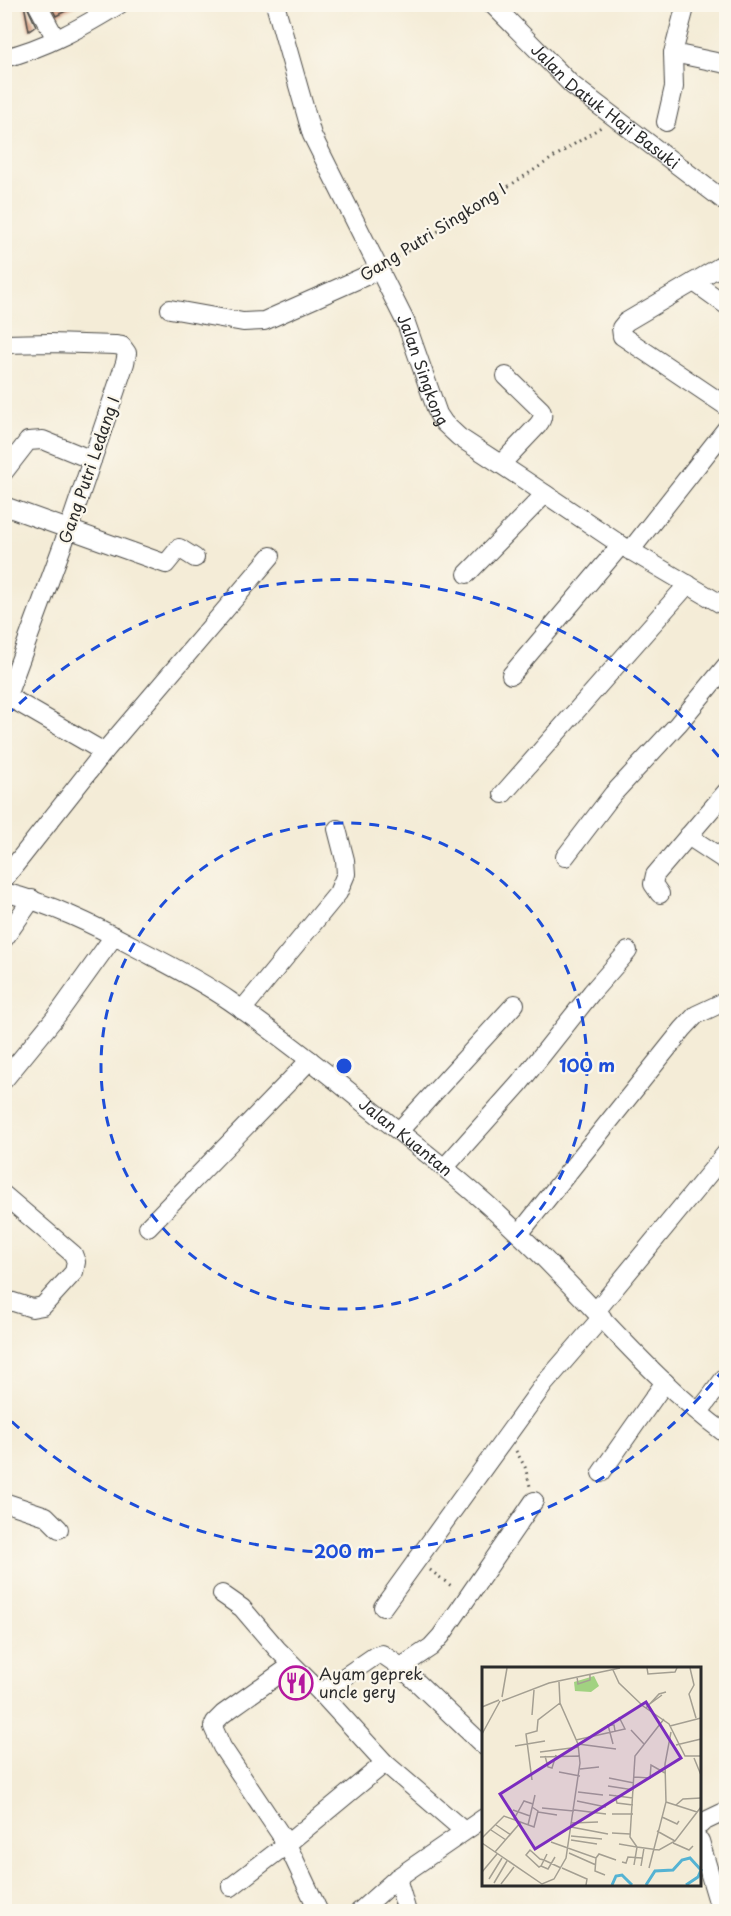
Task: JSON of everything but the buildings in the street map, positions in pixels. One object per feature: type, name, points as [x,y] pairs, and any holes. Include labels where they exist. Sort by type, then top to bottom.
[{"type":"street","points":[[4,58],[57,39],[120,4]]},
{"type":"street","name":"Jalan Singkong","points":[[275,4],[312,135],[406,323],[438,414],[444,423],[459,437],[626,548],[726,607]]},
{"type":"street","name":"Jalan Datuk Haji Basuki","points":[[492,4],[572,85],[726,201]]},
{"type":"street","points":[[666,122],[674,87],[673,52],[686,4]]},
{"type":"street","points":[[40,7],[57,39]]},
{"type":"street","points":[[673,52],[726,64]]},
{"type":"street","points":[[726,263],[626,322],[621,328],[622,336],[726,406]]},
{"type":"street","name":"Gang Putri Singkong I","points":[[170,309],[243,322],[264,321],[379,270]]},
{"type":"street","points":[[694,282],[726,305]]},
{"type":"street","name":"Gang Putri Ledang I","points":[[4,344],[115,345],[126,349],[125,363],[69,528],[6,700]]},
{"type":"street","points":[[501,464],[538,425],[543,414],[506,376]]},
{"type":"street","points":[[512,675],[626,548],[726,429]]},
{"type":"street","points":[[4,472],[28,441],[43,440],[92,460]]},
{"type":"street","points":[[467,574],[545,494]]},
{"type":"street","points":[[4,506],[166,564],[179,548],[195,558]]},
{"type":"street","points":[[4,879],[104,753],[271,556]]},
{"type":"street","points":[[503,794],[688,584]]},
{"type":"street","points":[[564,857],[613,794],[678,724],[726,666]]},
{"type":"street","points":[[6,700],[104,753]]},
{"type":"street","points":[[660,894],[652,880],[726,792]]},
{"type":"street","points":[[242,1010],[338,893],[346,874],[337,829]]},
{"type":"street","points":[[688,836],[726,861]]},
{"type":"street","name":"Jalan Kuantan","points":[[4,892],[58,909],[189,976],[242,1010],[310,1060],[445,1167],[519,1234],[665,1382],[726,1434]]},
{"type":"street","points":[[4,939],[32,899]]},
{"type":"street","points":[[4,1080],[58,1014],[114,936]]},
{"type":"street","points":[[445,1167],[519,1084],[592,992],[628,951]]},
{"type":"street","points":[[519,1234],[683,1029],[696,1015],[726,1000]]},
{"type":"street","points":[[399,1131],[515,1004]]},
{"type":"street","points":[[148,1227],[310,1060]]},
{"type":"street","points":[[383,1607],[551,1376],[726,1153]]},
{"type":"street","points":[[4,1195],[73,1254],[76,1262],[74,1272],[43,1306],[32,1308],[4,1299]]},
{"type":"street","points":[[699,1412],[726,1376]]},
{"type":"street","points":[[601,1473],[665,1382]]},
{"type":"street","points":[[4,1502],[46,1516],[59,1529]]},
{"type":"street","points":[[401,1667],[436,1642],[534,1502]]},
{"type":"street","points":[[222,1594],[242,1608],[292,1665],[385,1763],[464,1831]]},
{"type":"street","points":[[321,1693],[375,1656],[382,1654],[401,1667],[482,1745]]},
{"type":"street","points":[[292,1665],[223,1714],[213,1724],[222,1747],[287,1844],[319,1911]]},
{"type":"street","points":[[231,1887],[385,1763]]},
{"type":"street","points":[[701,1824],[726,1811]]},
{"type":"street","points":[[359,1911],[397,1878],[482,1819]]},
{"type":"street","points":[[701,1847],[721,1911]]},
{"type":"street","points":[[397,1878],[407,1911]]},
{"type":"path","name":"Gang Putri Singkong I","points":[[379,270],[615,118]]},
{"type":"path","points":[[504,1439],[518,1453],[525,1467],[534,1502]]},
{"type":"path","points":[[417,1560],[466,1598]]},
{"type":"path","points":[[4,1902],[15,1911]]},
{"type":"place","name":"Ayam geprek uncle gery","points":[[296,1683]]}]
